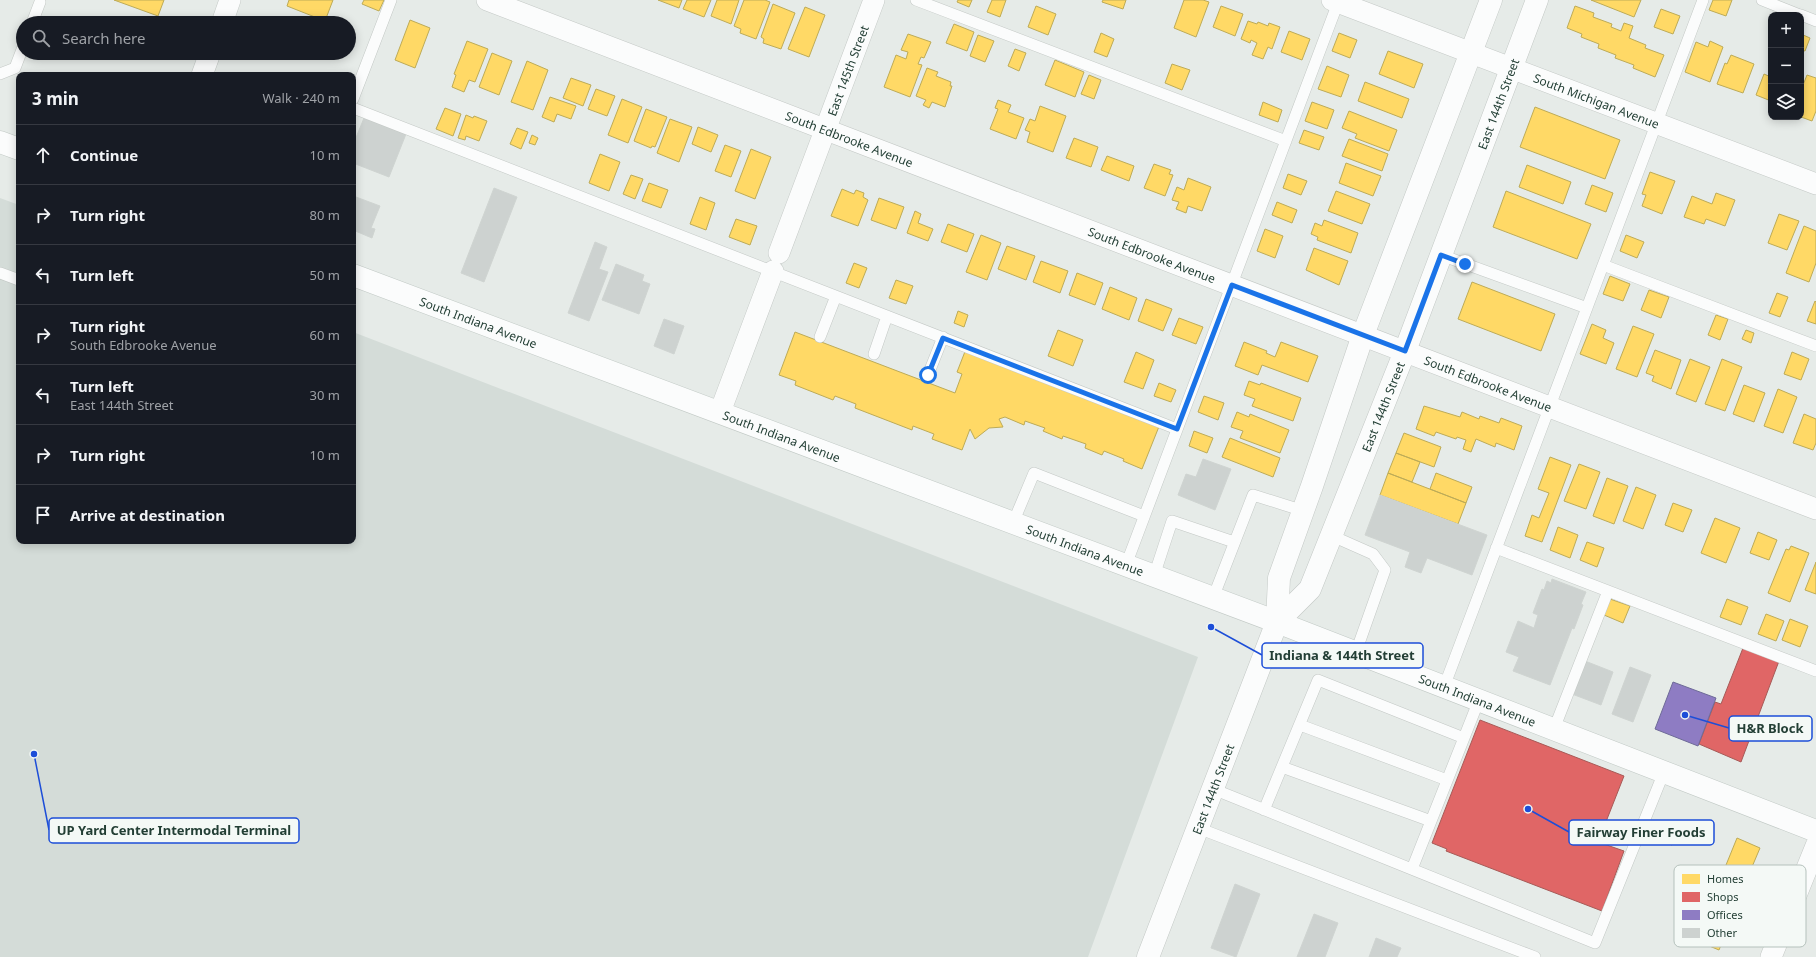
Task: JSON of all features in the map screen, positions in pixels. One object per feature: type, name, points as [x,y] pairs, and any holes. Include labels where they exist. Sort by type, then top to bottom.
[{"type":"street","points":[[224,16],[230,0]]},
{"type":"street","name":"South Edbrooke Avenue","points":[[487,0],[1816,509]]},
{"type":"street","name":"East 145th Street","points":[[720,412],[874,0]]},
{"type":"street","name":"East 144th Street","points":[[1148,957],[1277,622],[1279,578],[1304,511],[1363,335],[1491,0]]},
{"type":"street","name":"East 144th Street","points":[[1277,622],[1310,589],[1330,535],[1405,351],[1537,0]]},
{"type":"street","name":"South Michigan Avenue","points":[[1336,1],[1816,184]]},
{"type":"street","points":[[203,72],[207,60]]},
{"type":"street","points":[[0,142],[16,148]]},
{"type":"street","name":"South Indiana Avenue","points":[[356,275],[1356,652],[1816,831]]},
{"type":"street","points":[[1806,871],[1816,846]]},
{"type":"street","points":[[1771,957],[1775,947]]},
{"type":"lane","points":[[356,91],[391,0]]},
{"type":"lane","points":[[916,0],[1286,140]]},
{"type":"lane","points":[[1444,687],[1703,0]]},
{"type":"lane","points":[[1762,0],[1793,12]]},
{"type":"lane","points":[[1126,565],[1286,140],[1336,1]]},
{"type":"lane","points":[[35,16],[40,2]]},
{"type":"lane","points":[[1804,16],[1816,21]]},
{"type":"lane","points":[[0,74],[15,68],[18,60]]},
{"type":"lane","points":[[356,109],[776,262],[836,296],[1177,429]]},
{"type":"lane","points":[[1441,255],[1587,308]]},
{"type":"lane","points":[[1603,265],[1816,346]]},
{"type":"lane","points":[[0,273],[16,279]]},
{"type":"lane","points":[[820,337],[836,296]]},
{"type":"lane","points":[[874,354],[887,316]]},
{"type":"lane","points":[[928,375],[943,338]]},
{"type":"lane","points":[[1013,523],[1034,473],[1144,516]]},
{"type":"lane","points":[[1213,598],[1253,495],[1304,511]]},
{"type":"lane","points":[[1154,576],[1172,521],[1234,542]]},
{"type":"lane","points":[[1330,535],[1373,554],[1386,570],[1356,652]]},
{"type":"lane","points":[[1496,548],[1816,671]]},
{"type":"lane","points":[[1554,729],[1608,591]]},
{"type":"lane","points":[[1264,810],[1318,680],[1464,738]]},
{"type":"lane","points":[[1412,869],[1479,700]]},
{"type":"lane","points":[[1300,725],[1447,780]]},
{"type":"lane","points":[[1282,768],[1431,821]]},
{"type":"lane","points":[[1212,789],[1595,943],[1664,772]]},
{"type":"lane","points":[[1198,828],[1535,957]]},
{"type":"shaded area","points":[[0,198],[16,204],[16,544],[356,544],[356,333],[1198,657],[1088,957],[0,957]]},
{"type":"building: Homes","points":[[114,0],[164,0],[158,16]]},
{"type":"building: Homes","points":[[289,0],[333,0],[327,16],[312,16],[287,6]]},
{"type":"building: Homes","points":[[364,0],[384,0],[379,11],[362,4]]},
{"type":"building: Homes","points":[[658,0],[682,0],[679,8]]},
{"type":"building: Homes","points":[[687,0],[711,0],[704,17],[683,9]]},
{"type":"building: Homes","points":[[717,0],[739,0],[731,24],[711,16]]},
{"type":"building: Homes","points":[[744,0],[765,0],[770,2],[756,39],[740,33],[741,29],[734,26]]},
{"type":"building: Homes","points":[[958,0],[972,0],[969,7],[957,2]]},
{"type":"building: Homes","points":[[992,0],[1006,0],[1000,17],[987,12]]},
{"type":"building: Homes","points":[[1103,0],[1126,0],[1123,9],[1102,2]]},
{"type":"building: Homes","points":[[1184,0],[1203,0],[1209,2],[1196,37],[1174,28]]},
{"type":"building: Homes","points":[[1591,0],[1641,0],[1634,17]]},
{"type":"building: Homes","points":[[1713,0],[1732,0],[1726,16],[1709,10]]},
{"type":"building: Homes","points":[[773,4],[795,13],[781,49],[763,43],[764,39],[761,37]]},
{"type":"building: Homes","points":[[1036,6],[1056,14],[1048,35],[1028,27]]},
{"type":"building: Homes","points":[[1221,6],[1243,14],[1235,36],[1213,27]]},
{"type":"building: Homes","points":[[1575,6],[1594,13],[1593,17],[1612,24],[1611,27],[1621,31],[1624,23],[1633,26],[1629,38],[1646,45],[1645,48],[1664,55],[1655,77],[1633,68],[1634,65],[1615,58],[1616,55],[1598,48],[1599,44],[1581,37],[1582,34],[1567,28]]},
{"type":"building: Homes","points":[[805,7],[825,15],[809,57],[788,49]]},
{"type":"building: Homes","points":[[1661,9],[1680,16],[1673,34],[1654,27]]},
{"type":"building: Homes","points":[[410,20],[430,28],[415,68],[395,60]]},
{"type":"building: Homes","points":[[1248,21],[1257,24],[1258,22],[1268,26],[1269,23],[1280,27],[1272,49],[1268,47],[1263,59],[1252,55],[1257,43],[1251,40],[1250,43],[1241,39]]},
{"type":"building: Homes","points":[[954,24],[974,32],[967,51],[946,43]]},
{"type":"building: Homes","points":[[1289,31],[1310,39],[1302,60],[1281,52]]},
{"type":"building: Homes","points":[[1101,33],[1114,39],[1107,57],[1094,52]]},
{"type":"building: Homes","points":[[1339,33],[1357,40],[1350,58],[1332,51]]},
{"type":"building: Homes","points":[[908,34],[931,42],[924,58],[921,57],[918,64],[922,65],[910,97],[884,87],[896,55],[906,59],[908,52],[901,50]]},
{"type":"building: Homes","points":[[978,35],[994,41],[985,62],[970,56]]},
{"type":"building: Homes","points":[[1804,35],[1810,38],[1804,51]]},
{"type":"building: Homes","points":[[467,41],[488,49],[475,82],[469,80],[464,92],[452,87],[456,75],[454,74]]},
{"type":"building: Homes","points":[[1710,41],[1723,47],[1710,82],[1685,72],[1696,42],[1708,47]]},
{"type":"building: Homes","points":[[1015,49],[1026,53],[1019,71],[1008,66]]},
{"type":"building: Homes","points":[[1388,51],[1423,64],[1414,88],[1379,74]]},
{"type":"building: Homes","points":[[492,53],[512,61],[499,95],[479,87]]},
{"type":"building: Homes","points":[[1731,55],[1754,64],[1743,93],[1717,84],[1725,63],[1727,64]]},
{"type":"building: Homes","points":[[1055,60],[1084,72],[1075,97],[1045,85]]},
{"type":"building: Homes","points":[[527,61],[548,70],[533,110],[511,102]]},
{"type":"building: Homes","points":[[1172,64],[1190,70],[1182,90],[1165,83]]},
{"type":"building: Homes","points":[[1327,66],[1349,75],[1341,97],[1318,89]]},
{"type":"building: Homes","points":[[927,68],[938,72],[936,76],[951,82],[950,86],[952,86],[945,107],[932,102],[929,108],[923,105],[926,100],[916,96]]},
{"type":"building: Homes","points":[[1764,74],[1768,76],[1768,100],[1756,95]]},
{"type":"building: Homes","points":[[1089,75],[1101,80],[1094,99],[1081,94]]},
{"type":"building: Homes","points":[[1807,75],[1816,78],[1816,111],[1812,121],[1804,118],[1804,82]]},
{"type":"building: Homes","points":[[571,78],[591,85],[583,106],[563,98]]},
{"type":"building: Homes","points":[[1365,82],[1409,99],[1402,118],[1358,101]]},
{"type":"building: Homes","points":[[596,89],[615,96],[607,116],[588,109]]},
{"type":"building: Homes","points":[[550,97],[576,106],[571,119],[557,114],[554,122],[542,117]]},
{"type":"building: Homes","points":[[622,99],[642,107],[628,143],[608,135]]},
{"type":"building: Homes","points":[[998,100],[1011,105],[1008,112],[1024,118],[1016,139],[990,129],[998,109],[995,108]]},
{"type":"building: Homes","points":[[1263,102],[1282,110],[1278,122],[1259,115]]},
{"type":"building: Homes","points":[[1312,102],[1334,110],[1327,129],[1305,121]]},
{"type":"building: Homes","points":[[1040,106],[1066,116],[1053,152],[1027,142],[1030,132],[1025,130],[1030,119],[1035,121]]},
{"type":"building: Homes","points":[[1535,107],[1620,140],[1605,179],[1520,147]]},
{"type":"building: Homes","points":[[445,108],[461,114],[453,136],[436,129]]},
{"type":"building: Homes","points":[[646,109],[667,117],[655,147],[652,146],[651,148],[634,141]]},
{"type":"building: Homes","points":[[1349,111],[1397,130],[1389,151],[1355,138],[1357,134],[1342,128]]},
{"type":"building: Homes","points":[[466,115],[473,118],[474,116],[487,121],[479,141],[466,136],[465,140],[458,138]]},
{"type":"building: Homes","points":[[670,119],[692,127],[679,162],[657,153]]},
{"type":"building: Homes","points":[[698,127],[718,135],[711,152],[692,144]]},
{"type":"building: Homes","points":[[517,128],[528,132],[521,149],[510,144]]},
{"type":"building: Homes","points":[[1304,130],[1324,137],[1319,150],[1299,143]]},
{"type":"building: Homes","points":[[532,135],[538,138],[535,145],[529,143]]},
{"type":"building: Homes","points":[[1074,138],[1098,147],[1091,167],[1066,158]]},
{"type":"building: Homes","points":[[1349,139],[1388,154],[1382,171],[1342,156]]},
{"type":"building: Homes","points":[[725,145],[741,151],[731,177],[715,171]]},
{"type":"building: Homes","points":[[751,149],[771,157],[755,199],[735,191]]},
{"type":"building: Homes","points":[[600,154],[620,162],[609,191],[589,183]]},
{"type":"building: Homes","points":[[1107,156],[1134,166],[1129,181],[1101,170]]},
{"type":"building: Homes","points":[[1346,163],[1381,176],[1373,196],[1339,183]]},
{"type":"building: Homes","points":[[1154,164],[1171,170],[1169,174],[1173,175],[1165,196],[1144,188]]},
{"type":"building: Homes","points":[[1527,165],[1571,182],[1563,204],[1519,187]]},
{"type":"building: Homes","points":[[1650,172],[1675,181],[1662,214],[1642,206],[1646,195],[1642,194]]},
{"type":"building: Homes","points":[[1288,174],[1307,181],[1301,195],[1283,188]]},
{"type":"building: Homes","points":[[631,175],[643,179],[635,199],[623,194]]},
{"type":"building: Homes","points":[[1188,178],[1211,187],[1202,211],[1188,206],[1186,213],[1176,209],[1179,202],[1172,200],[1177,187],[1184,190]]},
{"type":"building: Homes","points":[[649,183],[668,190],[661,208],[642,201]]},
{"type":"building: Homes","points":[[1592,185],[1613,193],[1606,212],[1585,204]]},
{"type":"building: Homes","points":[[842,189],[854,194],[856,190],[864,193],[863,197],[868,200],[858,226],[831,216]]},
{"type":"building: Homes","points":[[1336,191],[1370,204],[1362,224],[1328,211]]},
{"type":"building: Homes","points":[[1506,191],[1591,224],[1577,259],[1493,227]]},
{"type":"building: Homes","points":[[1716,193],[1735,200],[1725,226],[1706,219],[1704,224],[1684,217],[1692,196],[1712,204]]},
{"type":"building: Homes","points":[[700,197],[715,203],[706,230],[690,224]]},
{"type":"building: Homes","points":[[879,198],[904,207],[896,229],[871,220]]},
{"type":"building: Homes","points":[[1277,202],[1297,210],[1292,223],[1272,215]]},
{"type":"building: Homes","points":[[915,211],[921,214],[918,223],[933,229],[928,241],[907,233]]},
{"type":"building: Homes","points":[[1779,214],[1799,221],[1787,250],[1768,243]]},
{"type":"building: Homes","points":[[736,219],[757,226],[750,245],[729,237]]},
{"type":"building: Homes","points":[[1324,220],[1358,233],[1351,253],[1317,240],[1318,237],[1311,234],[1315,223],[1322,226]]},
{"type":"building: Homes","points":[[948,224],[974,234],[967,252],[941,242]]},
{"type":"building: Homes","points":[[1804,226],[1816,231],[1816,263],[1809,282],[1786,273]]},
{"type":"building: Homes","points":[[1265,229],[1283,236],[1275,258],[1257,251]]},
{"type":"building: Homes","points":[[981,235],[1001,243],[987,280],[966,272]]},
{"type":"building: Homes","points":[[1626,235],[1644,242],[1637,258],[1620,251]]},
{"type":"building: Homes","points":[[1007,246],[1035,256],[1026,280],[998,269]]},
{"type":"building: Homes","points":[[1314,248],[1348,261],[1339,285],[1306,270]]},
{"type":"building: Homes","points":[[1041,261],[1068,271],[1060,293],[1033,282]]},
{"type":"building: Homes","points":[[854,263],[867,268],[859,288],[846,283]]},
{"type":"building: Homes","points":[[1077,273],[1103,283],[1095,305],[1069,295]]},
{"type":"building: Homes","points":[[1610,276],[1630,284],[1623,301],[1603,294]]},
{"type":"building: Homes","points":[[896,280],[913,286],[906,304],[889,298]]},
{"type":"building: Homes","points":[[1472,282],[1555,314],[1541,351],[1458,319]]},
{"type":"building: Homes","points":[[1110,287],[1137,298],[1129,320],[1102,309]]},
{"type":"building: Homes","points":[[1649,290],[1669,297],[1661,318],[1641,310]]},
{"type":"building: Homes","points":[[1777,293],[1788,297],[1780,317],[1769,313]]},
{"type":"building: Homes","points":[[1146,299],[1172,309],[1163,331],[1138,321]]},
{"type":"building: Homes","points":[[1815,301],[1816,302],[1816,324],[1807,321]]},
{"type":"building: Homes","points":[[958,311],[968,315],[964,327],[954,323]]},
{"type":"building: Homes","points":[[1716,315],[1728,319],[1720,340],[1708,335]]},
{"type":"building: Homes","points":[[1179,318],[1203,327],[1196,344],[1172,335]]},
{"type":"building: Homes","points":[[1592,324],[1606,330],[1603,338],[1614,343],[1606,364],[1580,354]]},
{"type":"building: Homes","points":[[1633,326],[1654,334],[1637,377],[1616,369]]},
{"type":"building: Homes","points":[[1058,330],[1083,340],[1073,366],[1048,356]]},
{"type":"building: Homes","points":[[1746,330],[1754,333],[1751,343],[1742,339]]},
{"type":"building: Homes","points":[[795,332],[955,393],[962,374],[957,372],[966,349],[1160,424],[1142,469],[1123,461],[1124,459],[1104,451],[1102,455],[1085,448],[1086,444],[1063,436],[1062,439],[1043,431],[1045,428],[1025,421],[1024,425],[1005,417],[999,419],[1003,427],[989,428],[975,439],[970,429],[962,450],[932,439],[934,434],[913,426],[912,430],[855,408],[856,404],[835,396],[833,400],[795,385],[796,381],[779,375]]},
{"type":"building: Homes","points":[[1244,342],[1267,351],[1266,353],[1275,357],[1281,342],[1318,356],[1308,382],[1262,365],[1258,375],[1235,366]]},
{"type":"building: Homes","points":[[1655,350],[1681,360],[1671,389],[1652,381],[1654,376],[1646,373]]},
{"type":"building: Homes","points":[[1136,352],[1154,360],[1143,389],[1124,382]]},
{"type":"building: Homes","points":[[1792,352],[1809,359],[1801,380],[1784,374]]},
{"type":"building: Homes","points":[[1690,359],[1710,367],[1696,402],[1676,394]]},
{"type":"building: Homes","points":[[1722,359],[1742,367],[1725,411],[1705,404]]},
{"type":"building: Homes","points":[[1249,381],[1260,385],[1261,383],[1301,398],[1293,421],[1252,406],[1255,399],[1244,395]]},
{"type":"building: Homes","points":[[1159,383],[1176,390],[1171,402],[1154,396]]},
{"type":"building: Homes","points":[[1744,385],[1765,393],[1754,422],[1733,414]]},
{"type":"building: Homes","points":[[1778,389],[1797,397],[1783,433],[1764,426]]},
{"type":"building: Homes","points":[[1204,396],[1224,403],[1218,420],[1198,412]]},
{"type":"building: Homes","points":[[1424,406],[1460,417],[1462,412],[1479,419],[1480,416],[1499,423],[1501,418],[1522,426],[1514,450],[1496,443],[1495,447],[1476,439],[1471,452],[1463,449],[1466,440],[1457,437],[1456,439],[1436,432],[1434,436],[1416,429]]},
{"type":"building: Homes","points":[[1237,412],[1249,417],[1250,414],[1289,430],[1280,453],[1240,438],[1243,431],[1231,427]]},
{"type":"building: Homes","points":[[1804,414],[1816,419],[1816,443],[1813,450],[1793,443]]},
{"type":"building: Homes","points":[[1194,431],[1213,438],[1207,453],[1189,446]]},
{"type":"building: Homes","points":[[1404,433],[1441,447],[1434,467],[1396,453]]},
{"type":"building: Homes","points":[[1230,438],[1280,458],[1273,477],[1222,457]]},
{"type":"building: Homes","points":[[1396,453],[1420,462],[1412,482],[1388,473]]},
{"type":"building: Homes","points":[[1550,457],[1571,465],[1542,542],[1525,536],[1532,515],[1539,518],[1549,493],[1538,489]]},
{"type":"building: Homes","points":[[1579,464],[1600,472],[1586,509],[1564,501]]},
{"type":"building: Homes","points":[[1388,473],[1466,503],[1458,524],[1380,495]]},
{"type":"building: Homes","points":[[1436,473],[1472,487],[1466,503],[1430,489]]},
{"type":"building: Homes","points":[[1607,478],[1628,486],[1614,524],[1593,516]]},
{"type":"building: Homes","points":[[1636,487],[1656,495],[1643,529],[1623,521]]},
{"type":"building: Homes","points":[[1673,503],[1692,510],[1683,532],[1665,525]]},
{"type":"building: Homes","points":[[1715,518],[1740,528],[1726,563],[1701,553]]},
{"type":"building: Homes","points":[[1558,527],[1578,535],[1570,558],[1550,550]]},
{"type":"building: Homes","points":[[1758,532],[1777,540],[1769,560],[1750,553]]},
{"type":"building: Homes","points":[[1587,542],[1604,548],[1597,567],[1580,560]]},
{"type":"building: Homes","points":[[1791,546],[1809,553],[1790,602],[1768,593],[1786,549],[1789,550]]},
{"type":"building: Homes","points":[[1816,562],[1816,594],[1805,590]]},
{"type":"building: Homes","points":[[1610,599],[1630,606],[1623,623],[1604,615]]},
{"type":"building: Homes","points":[[1727,599],[1748,607],[1741,625],[1720,617]]},
{"type":"building: Homes","points":[[1766,614],[1784,621],[1776,641],[1758,634]]},
{"type":"building: Homes","points":[[1790,619],[1808,626],[1800,647],[1782,640]]},
{"type":"building: Homes","points":[[1660,823],[1678,830],[1672,845],[1654,838]]},
{"type":"building: Homes","points":[[1737,838],[1760,848],[1753,865],[1726,865]]},
{"type":"building: Homes","points":[[1712,947],[1720,947],[1719,950]]},
{"type":"building: Shops","points":[[1743,648],[1779,661],[1741,762],[1699,744],[1715,702],[1721,704]]},
{"type":"building: Shops","points":[[1480,720],[1624,776],[1598,842],[1624,851],[1602,911],[1446,851],[1447,849],[1432,843]]},
{"type":"building: Offices","points":[[1673,682],[1716,698],[1698,746],[1655,729]]},
{"type":"building: Other","points":[[364,118],[406,134],[389,177],[356,164],[356,138]]},
{"type":"building: Other","points":[[494,188],[517,197],[484,282],[461,273]]},
{"type":"building: Other","points":[[356,197],[380,206],[371,228],[375,229],[372,238],[356,231]]},
{"type":"building: Other","points":[[595,242],[607,247],[599,269],[608,272],[589,321],[568,313]]},
{"type":"building: Other","points":[[616,264],[644,275],[642,281],[650,284],[639,314],[602,300]]},
{"type":"building: Other","points":[[664,319],[684,326],[674,354],[654,346]]},
{"type":"building: Other","points":[[1203,459],[1231,469],[1215,510],[1178,495],[1186,474],[1196,477]]},
{"type":"building: Other","points":[[1380,495],[1487,535],[1472,575],[1427,558],[1421,573],[1405,567],[1410,552],[1365,535]]},
{"type":"building: Other","points":[[1552,579],[1586,592],[1574,629],[1572,628],[1550,685],[1513,671],[1519,657],[1506,652],[1518,621],[1534,628],[1538,615],[1533,613],[1542,589],[1544,590],[1547,581],[1551,583]]},
{"type":"building: Other","points":[[1585,661],[1613,672],[1601,705],[1572,694]]},
{"type":"building: Other","points":[[1630,667],[1651,675],[1633,722],[1612,714]]},
{"type":"building: Other","points":[[1235,884],[1260,894],[1236,957],[1211,948]]},
{"type":"building: Other","points":[[1314,914],[1338,923],[1325,957],[1297,957]]},
{"type":"building: Other","points":[[1376,938],[1401,948],[1397,957],[1369,957]]},
{"type":"place","name":"Indiana & 144th Street","points":[[1211,627]]},
{"type":"place","name":"H&R Block","points":[[1685,715]]},
{"type":"place","name":"UP Yard Center Intermodal Terminal","points":[[34,754]]},
{"type":"place","name":"Fairway Finer Foods","points":[[1528,809]]},
{"type":"route","points":[[928,375],[943,338],[1177,429],[1232,285],[1405,351],[1441,255],[1465,264]]}]
